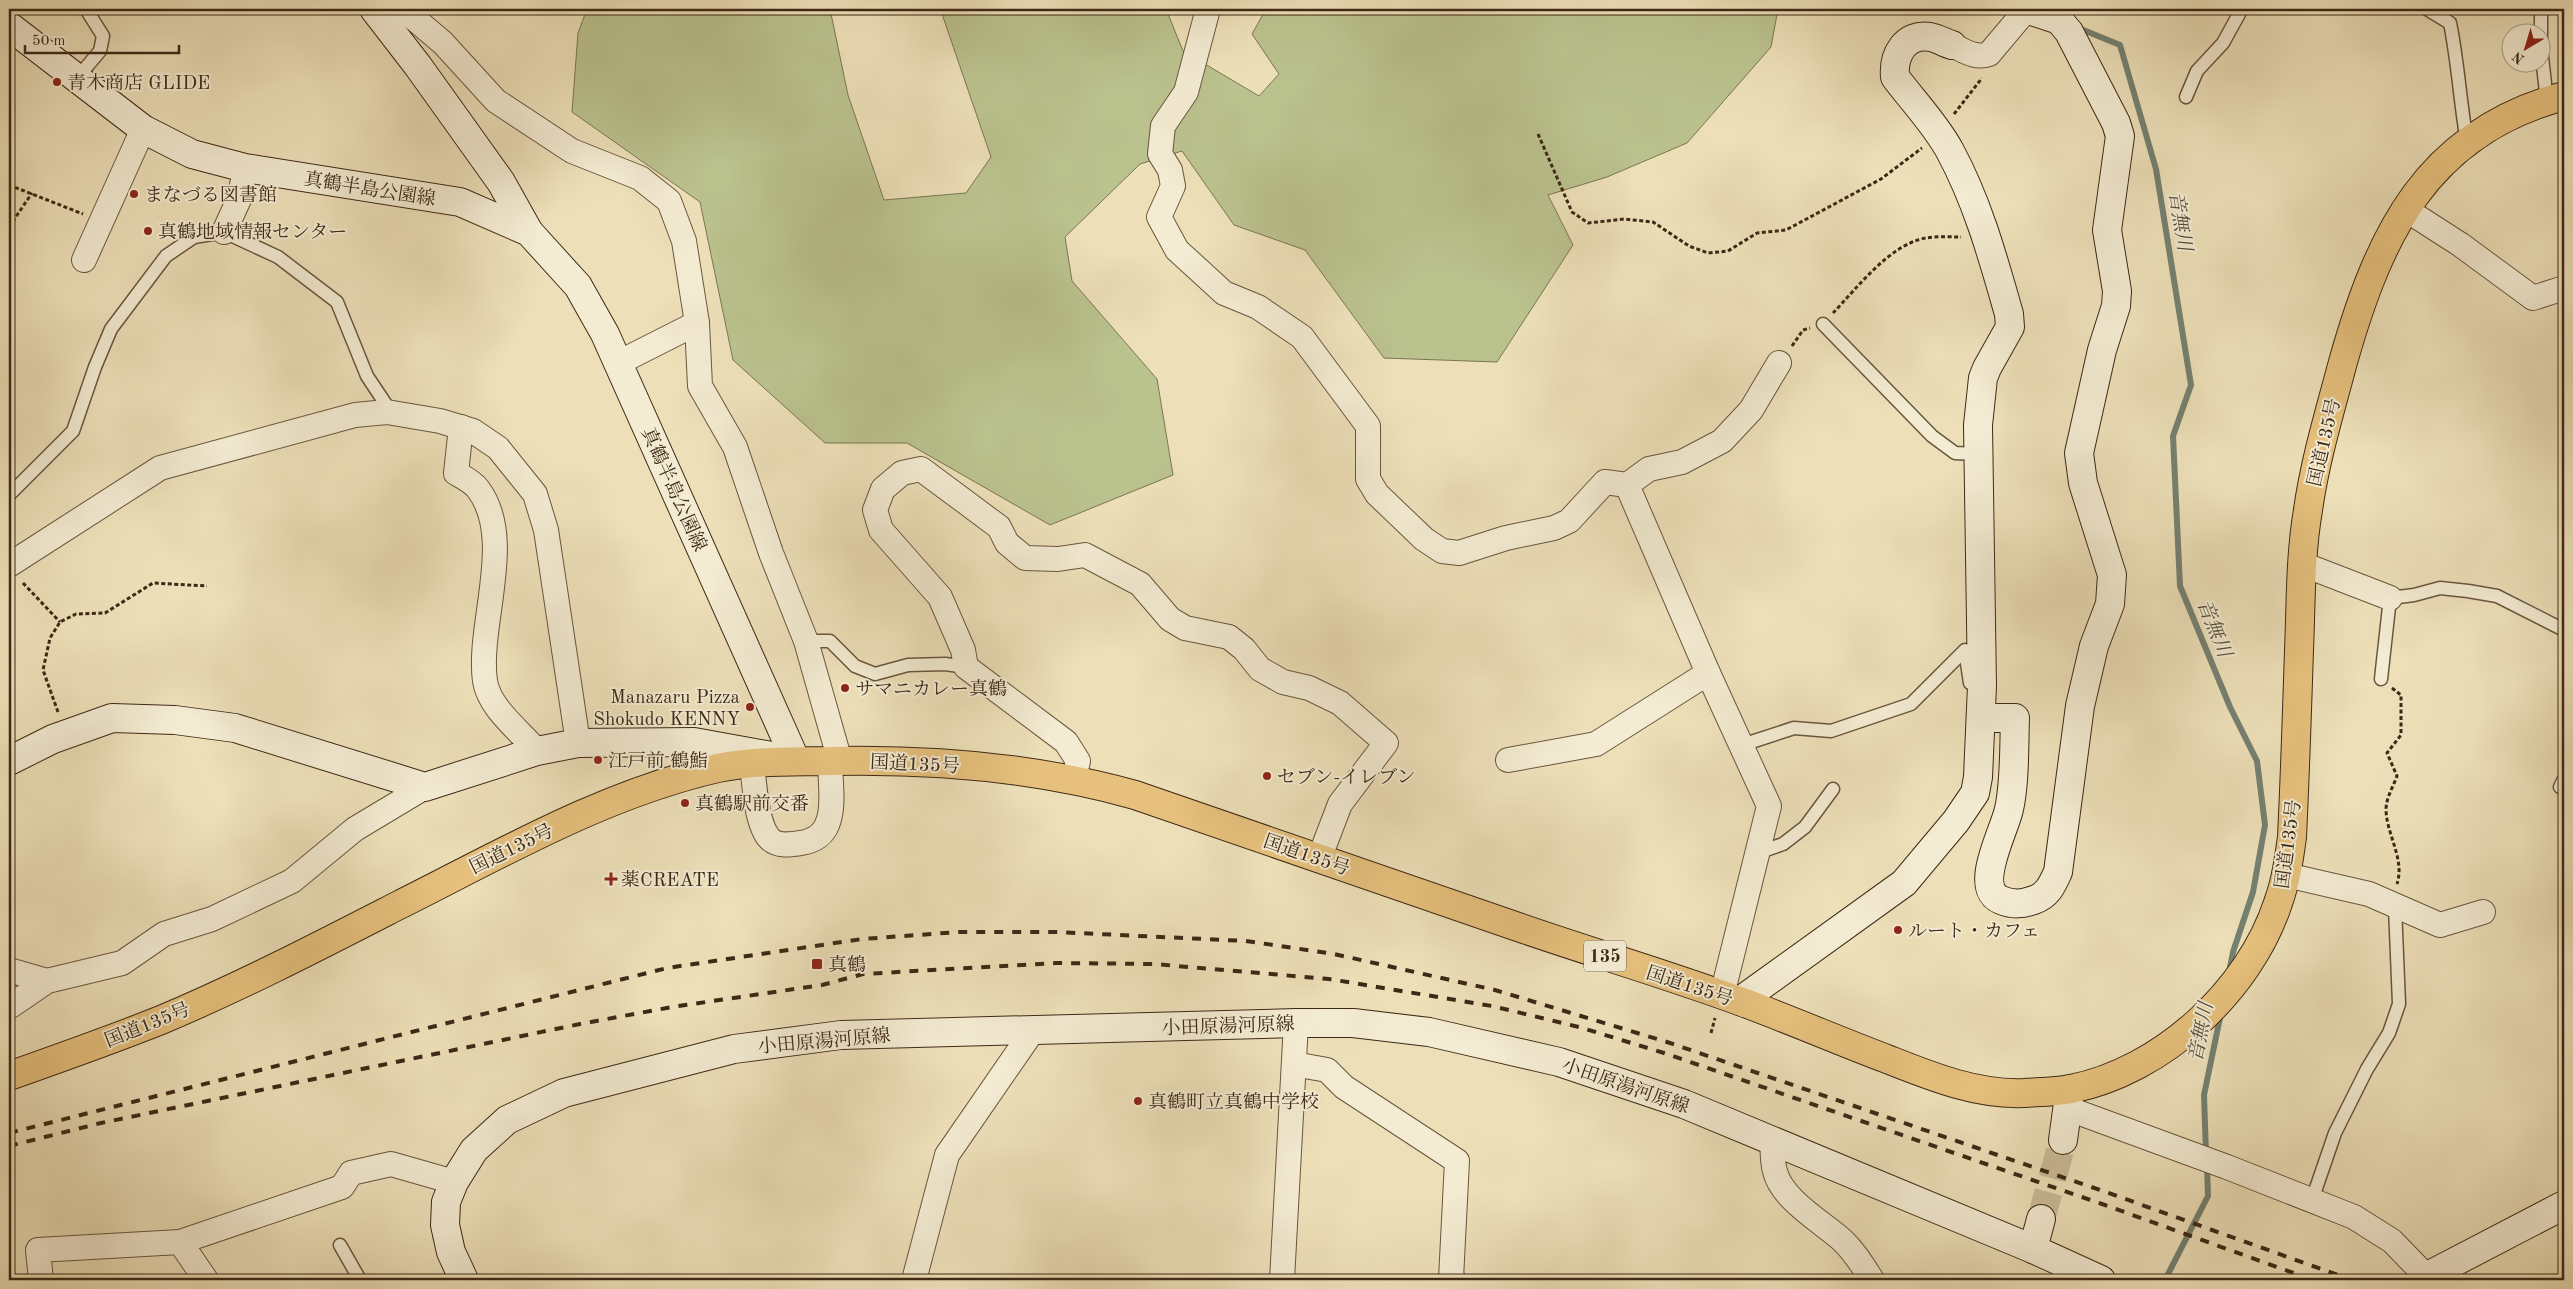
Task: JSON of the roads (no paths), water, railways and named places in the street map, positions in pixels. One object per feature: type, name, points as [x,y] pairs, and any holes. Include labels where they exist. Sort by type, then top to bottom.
[{"type":"highway","name":"国道135号","points":[[9,1076],[64,1058],[203,1001],[593,809],[647,788],[718,768],[752,762],[929,762],[1019,770],[1074,779],[1135,795],[1731,998],[1925,1074],[1970,1087],[2070,1099],[2098,1081],[2138,1064],[2159,1051],[2207,1014],[2238,978],[2260,944],[2278,905],[2286,875],[2294,796],[2302,564],[2308,511],[2318,459],[2347,349],[2379,256],[2405,209],[2437,170],[2467,142],[2505,119],[2555,99]]},
{"type":"main road","name":"真鶴半島公園線","points":[[374,9],[502,182],[529,232],[582,291],[618,363],[796,761]]},
{"type":"main road","points":[[1981,718],[2015,718],[2010,808],[1989,871],[1989,887],[1998,899],[2012,904],[2025,903],[2038,898],[2050,889],[2058,872],[2080,706],[2094,646],[2110,604],[2113,586],[2112,575],[2079,469],[2079,453],[2102,350],[2116,306],[2118,291],[2108,230],[2120,136],[2116,123],[2069,32],[2059,20],[2026,9]]},
{"type":"main road","name":"真鶴半島公園線","points":[[9,26],[143,129],[192,154],[245,168],[460,202],[529,232]]},
{"type":"main road","points":[[1731,998],[1904,883],[1935,847],[1975,793],[1978,777],[1982,686],[1977,454],[1983,378],[2010,327],[2009,314],[1986,236],[1969,190],[1950,149],[1896,77],[1895,62],[1898,51],[1907,42],[1918,38],[1930,37],[1952,45]]},
{"type":"main road","points":[[9,761],[66,734],[112,718],[175,720],[235,728],[425,787],[537,751],[578,743],[694,742],[796,761]]},
{"type":"main road","name":"小田原湯河原線","points":[[464,1280],[451,1252],[445,1225],[446,1202],[454,1182],[474,1150],[507,1120],[574,1091],[734,1049],[832,1036],[1296,1023],[1353,1023],[1429,1032],[1559,1062],[1684,1104],[2033,1249],[2102,1280]]},
{"type":"main road","points":[[2063,1140],[2070,1099]]},
{"type":"main road","points":[[2423,1278],[2564,1205]]},
{"type":"main road","points":[[2033,1249],[2040,1219]]},
{"type":"street","points":[[403,9],[443,43],[496,101],[572,151],[640,178],[669,201],[684,241],[697,323],[700,386],[735,447],[771,553],[806,641],[835,761],[830,818],[824,834],[809,841],[784,845],[770,839],[764,828],[755,793],[752,762]]},
{"type":"street","points":[[1208,9],[1186,92],[1164,126],[1160,154],[1170,170],[1173,186],[1159,217],[1177,250],[1224,294],[1258,306],[1302,337],[1368,426],[1368,479],[1377,494],[1424,539],[1442,551],[1459,553],[1506,538],[1554,528],[1569,521],[1605,482],[1628,484],[1649,469],[1682,462],[1722,441],[1751,410],[1779,364]]},
{"type":"street","points":[[1952,45],[1971,55],[1981,57],[1989,54],[2026,9]]},
{"type":"street","points":[[84,260],[143,129]]},
{"type":"street","points":[[224,232],[240,197],[245,168]]},
{"type":"street","points":[[2405,209],[2462,245],[2533,298],[2564,288]]},
{"type":"street","points":[[618,363],[697,323]]},
{"type":"street","points":[[15,573],[160,468],[305,427],[355,415],[387,412],[440,421],[461,427],[473,431],[498,448],[535,494],[546,530],[578,743]]},
{"type":"street","points":[[461,427],[456,473],[477,488],[490,511],[494,547],[485,682],[494,704],[537,751]]},
{"type":"street","points":[[1074,779],[1078,761],[1066,742],[966,667],[963,650],[940,596],[881,530],[875,510],[883,489],[902,473],[921,469],[999,527],[1007,542],[1025,558],[1058,559],[1085,555],[1140,584],[1170,619],[1186,628],[1229,637],[1244,649],[1260,669],[1284,682],[1308,688],[1340,703],[1386,743],[1340,804],[1319,859]]},
{"type":"street","points":[[1628,484],[1708,673],[1769,806],[1757,853],[1731,998]]},
{"type":"street","points":[[2302,564],[2390,598]]},
{"type":"street","points":[[1508,760],[1596,744],[1708,673]]},
{"type":"street","points":[[9,1007],[47,981],[122,963],[164,934],[212,919],[292,881],[355,829],[425,787]]},
{"type":"street","points":[[2286,875],[2369,894],[2395,907],[2440,925],[2483,912]]},
{"type":"street","points":[[9,970],[47,981]]},
{"type":"street","points":[[1282,1280],[1296,1023]]},
{"type":"street","points":[[914,1280],[947,1155],[1034,1030]]},
{"type":"street","points":[[1294,1064],[1327,1070],[1344,1087],[1457,1161],[1451,1279],[1454,1280]]},
{"type":"street","points":[[2070,1099],[2354,1217],[2392,1241],[2423,1278]]},
{"type":"street","points":[[1772,1140],[1775,1172],[1780,1185],[1797,1203],[1842,1240],[1858,1257],[1872,1280]]},
{"type":"street","points":[[41,1280],[38,1250],[180,1242],[342,1187],[351,1173],[391,1164],[454,1182]]},
{"type":"street","points":[[180,1242],[206,1280]]},
{"type":"lane","points":[[77,78],[100,51],[103,36],[86,9]]},
{"type":"lane","points":[[2186,97],[2197,71],[2224,43],[2240,14],[2240,9]]},
{"type":"lane","points":[[2427,9],[2450,23],[2467,142]]},
{"type":"lane","points":[[2541,9],[2541,48],[2555,99]]},
{"type":"lane","points":[[9,495],[73,431],[111,329],[166,256],[194,236],[224,232],[278,257],[337,302],[367,376],[385,403],[387,412]]},
{"type":"lane","points":[[1822,324],[1932,436],[1955,452],[1977,454]]},
{"type":"lane","points":[[2381,679],[2390,598],[2414,596],[2440,588],[2497,596],[2564,630]]},
{"type":"lane","points":[[806,641],[830,641],[855,666],[876,674],[908,665],[945,664],[966,667]]},
{"type":"lane","points":[[1742,745],[1794,728],[1831,730],[1910,704],[1965,650],[1970,683],[1982,686]]},
{"type":"lane","points":[[1757,853],[1783,844],[1805,827],[1834,789]]},
{"type":"lane","points":[[2312,1200],[2335,1133],[2367,1070],[2389,1033],[2399,1004],[2395,907]]},
{"type":"lane","points":[[340,1245],[360,1280]]},
{"type":"waterway","name":"音無川","points":[[2076,27],[2120,45],[2156,169],[2191,385],[2173,436],[2180,586],[2230,707],[2257,761],[2265,825],[2253,892],[2233,952],[2229,972]]},
{"type":"waterway","name":"音無川","points":[[2206,1154],[2204,1095],[2221,1013]]},
{"type":"waterway","name":"音無川","points":[[2165,1280],[2208,1196],[2207,1164]]},
{"type":"tunnel","points":[[2041,1219],[2063,1140]]},
{"type":"railway","points":[[9,1133],[667,968],[862,939],[959,932],[1056,932],[1246,941],[1334,954],[1495,990],[1667,1042],[2103,1191],[2352,1280]]},
{"type":"railway","points":[[9,1146],[101,1123],[580,1024],[672,1007],[822,985],[863,974],[1056,963],[1154,964],[1329,979],[1492,1006],[1579,1027],[1664,1053],[2102,1204],[2313,1280]]},
{"type":"place","name":"青木商店 GLIDE","points":[[57,82]]},
{"type":"place","name":"まなづる図書館","points":[[134,194]]},
{"type":"place","name":"真鶴地域情報センター","points":[[148,231]]},
{"type":"place","name":"サマニカレー真鶴","points":[[845,688]]},
{"type":"place","name":"Manazaru Pizza Shokudo KENNY","points":[[750,707]]},
{"type":"place","name":"江戸前 鶴鮨","points":[[598,760]]},
{"type":"place","name":"セブン-イレブン","points":[[1267,776]]},
{"type":"place","name":"真鶴駅前交番","points":[[685,803]]},
{"type":"place","name":"薬CREATE","points":[[611,879]]},
{"type":"place","name":"ルート・カフェ","points":[[1898,930]]},
{"type":"place","name":"真鶴","points":[[817,964]]},
{"type":"place","name":"真鶴町立真鶴中学校","points":[[1138,1101]]}]
